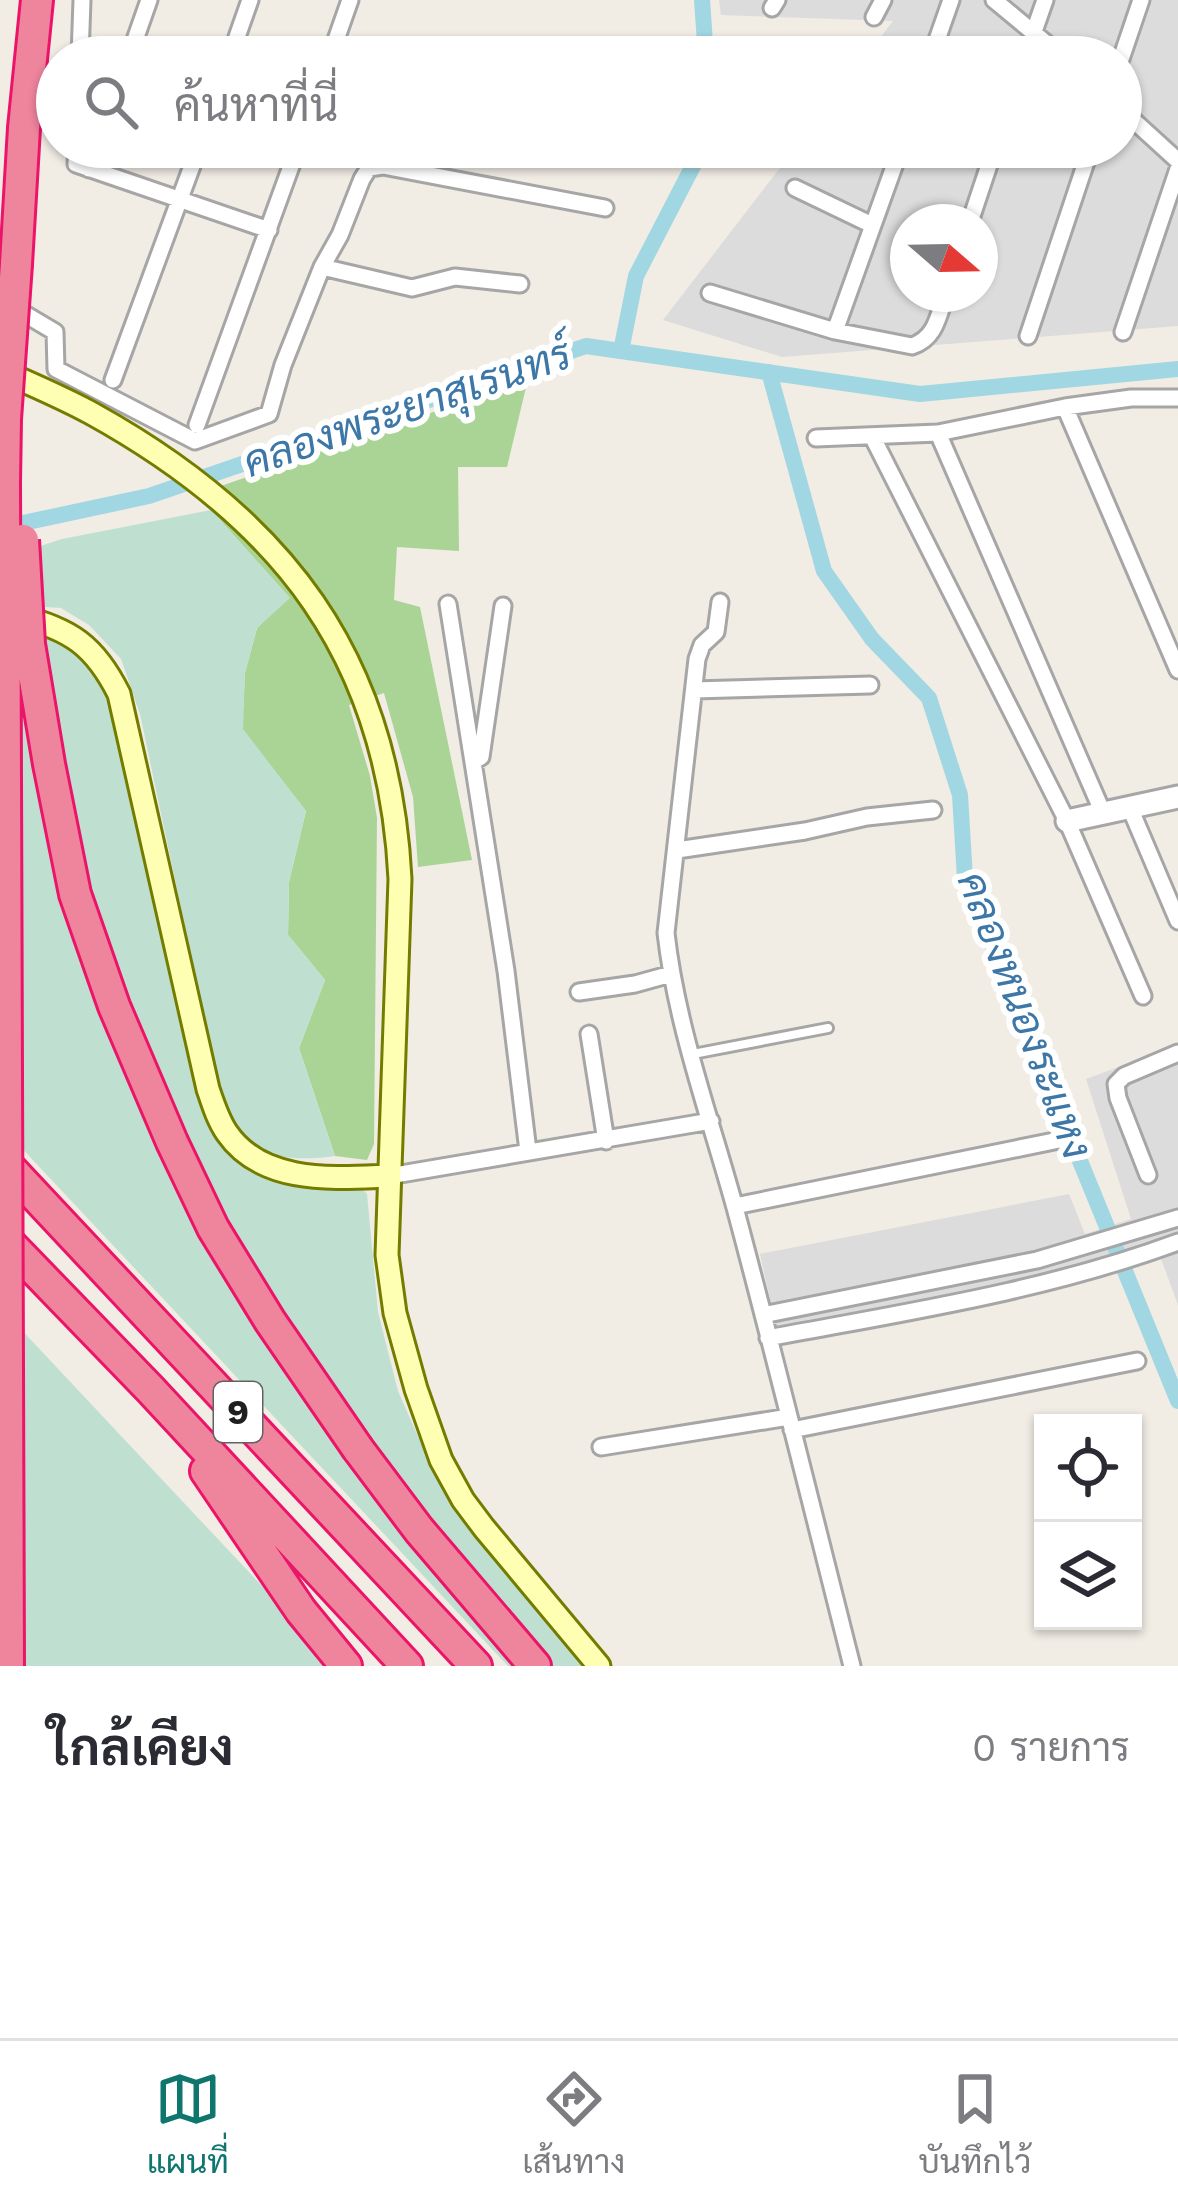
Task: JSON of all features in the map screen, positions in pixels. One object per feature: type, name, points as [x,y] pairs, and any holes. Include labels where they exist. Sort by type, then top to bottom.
[{"type":"highway","points":[[8,1666],[4,419],[24,128],[38,0]]},
{"type":"highway","points":[[16,264],[29,644],[75,894],[114,1006],[213,1228],[270,1321],[419,1530],[535,1666]]},
{"type":"highway","name":"9","points":[[0,1158],[476,1666]]},
{"type":"highway","name":"9","points":[[0,1234],[407,1666]]},
{"type":"highway","points":[[150,1389],[301,1611],[346,1666]]},
{"type":"main road","points":[[0,370],[90,413],[222,500],[279,558],[325,619],[370,710],[398,826],[387,1256],[395,1313],[416,1389],[442,1460],[463,1500],[599,1666]]},
{"type":"main road","points":[[0,616],[42,622],[89,648],[119,694],[208,1089],[230,1138],[277,1168],[320,1178],[389,1176]]},
{"type":"street","points":[[81,36],[82,0]]},
{"type":"street","points":[[136,36],[149,0]]},
{"type":"street","points":[[237,36],[250,0]]},
{"type":"street","points":[[337,36],[350,0]]},
{"type":"street","points":[[874,17],[884,0]]},
{"type":"street","points":[[938,36],[951,0]]},
{"type":"street","points":[[994,0],[1040,36]]},
{"type":"street","points":[[1032,36],[1045,0]]},
{"type":"street","points":[[1129,36],[1141,0]]},
{"type":"street","points":[[1124,332],[1178,165],[1142,130]]},
{"type":"street","points":[[113,380],[191,168]]},
{"type":"street","points":[[197,425],[290,168]]},
{"type":"street","points":[[0,299],[55,332],[56,369],[195,441],[269,414],[322,267],[369,168]]},
{"type":"street","points":[[394,168],[605,208]]},
{"type":"street","points":[[835,331],[893,168]]},
{"type":"street","points":[[976,204],[988,168]]},
{"type":"street","points":[[1028,336],[1084,168]]},
{"type":"street","points":[[89,169],[268,230]]},
{"type":"street","points":[[795,188],[872,225]]},
{"type":"street","points":[[322,267],[412,288],[455,277],[520,284]]},
{"type":"street","points":[[710,292],[835,331],[912,346],[924,342],[940,312]]},
{"type":"street","points":[[816,438],[938,433],[1065,407],[1131,398],[1178,398]]},
{"type":"street","points":[[1065,407],[1178,670]]},
{"type":"street","points":[[938,433],[1103,813]]},
{"type":"street","points":[[872,436],[1067,821],[1143,996]]},
{"type":"street","points":[[720,602],[716,632],[702,644],[697,659],[667,933],[671,974],[852,1666]]},
{"type":"street","points":[[448,604],[514,970],[532,1151]]},
{"type":"street","points":[[476,757],[503,606]]},
{"type":"street","points":[[694,691],[870,685]]},
{"type":"street","points":[[1067,821],[1178,797]]},
{"type":"street","points":[[1130,808],[1178,921]]},
{"type":"street","points":[[677,850],[933,810]]},
{"type":"street","points":[[579,992],[671,974]]},
{"type":"street","points":[[589,1034],[606,1141]]},
{"type":"street","points":[[1148,1175],[1116,1084],[1178,1052]]},
{"type":"street","points":[[389,1176],[711,1121]]},
{"type":"street","points":[[735,1206],[1064,1139]]},
{"type":"street","points":[[763,1315],[1036,1260],[1171,1220],[1175,1243],[1095,1270],[964,1301],[768,1338]]},
{"type":"street","points":[[1036,1260],[1044,1283]]},
{"type":"street","points":[[601,1448],[790,1424],[1137,1360]]},
{"type":"lane","points":[[692,1054],[828,1028]]},
{"type":"shaded area","points":[[719,0],[1178,0],[1178,326],[782,357],[663,320],[780,168],[1142,168],[1142,36],[882,36],[893,21],[721,15]]},
{"type":"shaded area","points":[[1178,1045],[1178,1305],[1160,1256],[971,1306],[780,1344],[760,1254],[1069,1194],[1085,1234],[1131,1219],[1086,1079]]},
{"type":"green space","points":[[528,379],[507,467],[458,467],[459,551],[397,547],[394,600],[420,607],[472,860],[418,867],[413,797],[384,693],[349,705],[377,818],[374,1144],[367,1160],[335,1156],[299,1048],[325,980],[288,935],[289,882],[306,811],[242,729],[245,673],[257,628],[289,597],[211,510],[204,492]]},
{"type":"green space","points":[[211,510],[290,598],[257,628],[245,673],[243,729],[306,811],[289,882],[288,935],[325,980],[299,1048],[335,1156],[279,1156],[257,1148],[243,1138],[223,1108],[140,714],[121,659],[89,625],[61,608],[0,604],[0,559],[62,539]]},
{"type":"green space","points":[[21,626],[74,644],[104,683],[115,713],[194,1079],[221,1142],[241,1164],[259,1172],[359,1186],[367,1194],[378,1312],[398,1391],[431,1466],[452,1506],[582,1666],[547,1666],[367,1443],[520,1666],[508,1666],[0,1125]]},
{"type":"green space","points":[[0,1307],[324,1652],[334,1666],[0,1666]]},
{"type":"waterway","points":[[702,0],[705,36]]},
{"type":"waterway","points":[[621,351],[636,276],[692,168]]},
{"type":"waterway","name":"คลองพระยาสุเรนทร์","points":[[0,528],[149,496],[586,346],[920,394],[1178,369]]},
{"type":"waterway","name":"คลองหนองระแหง","points":[[769,372],[824,571],[872,639],[929,698],[960,795],[965,879],[1178,1401]]}]
